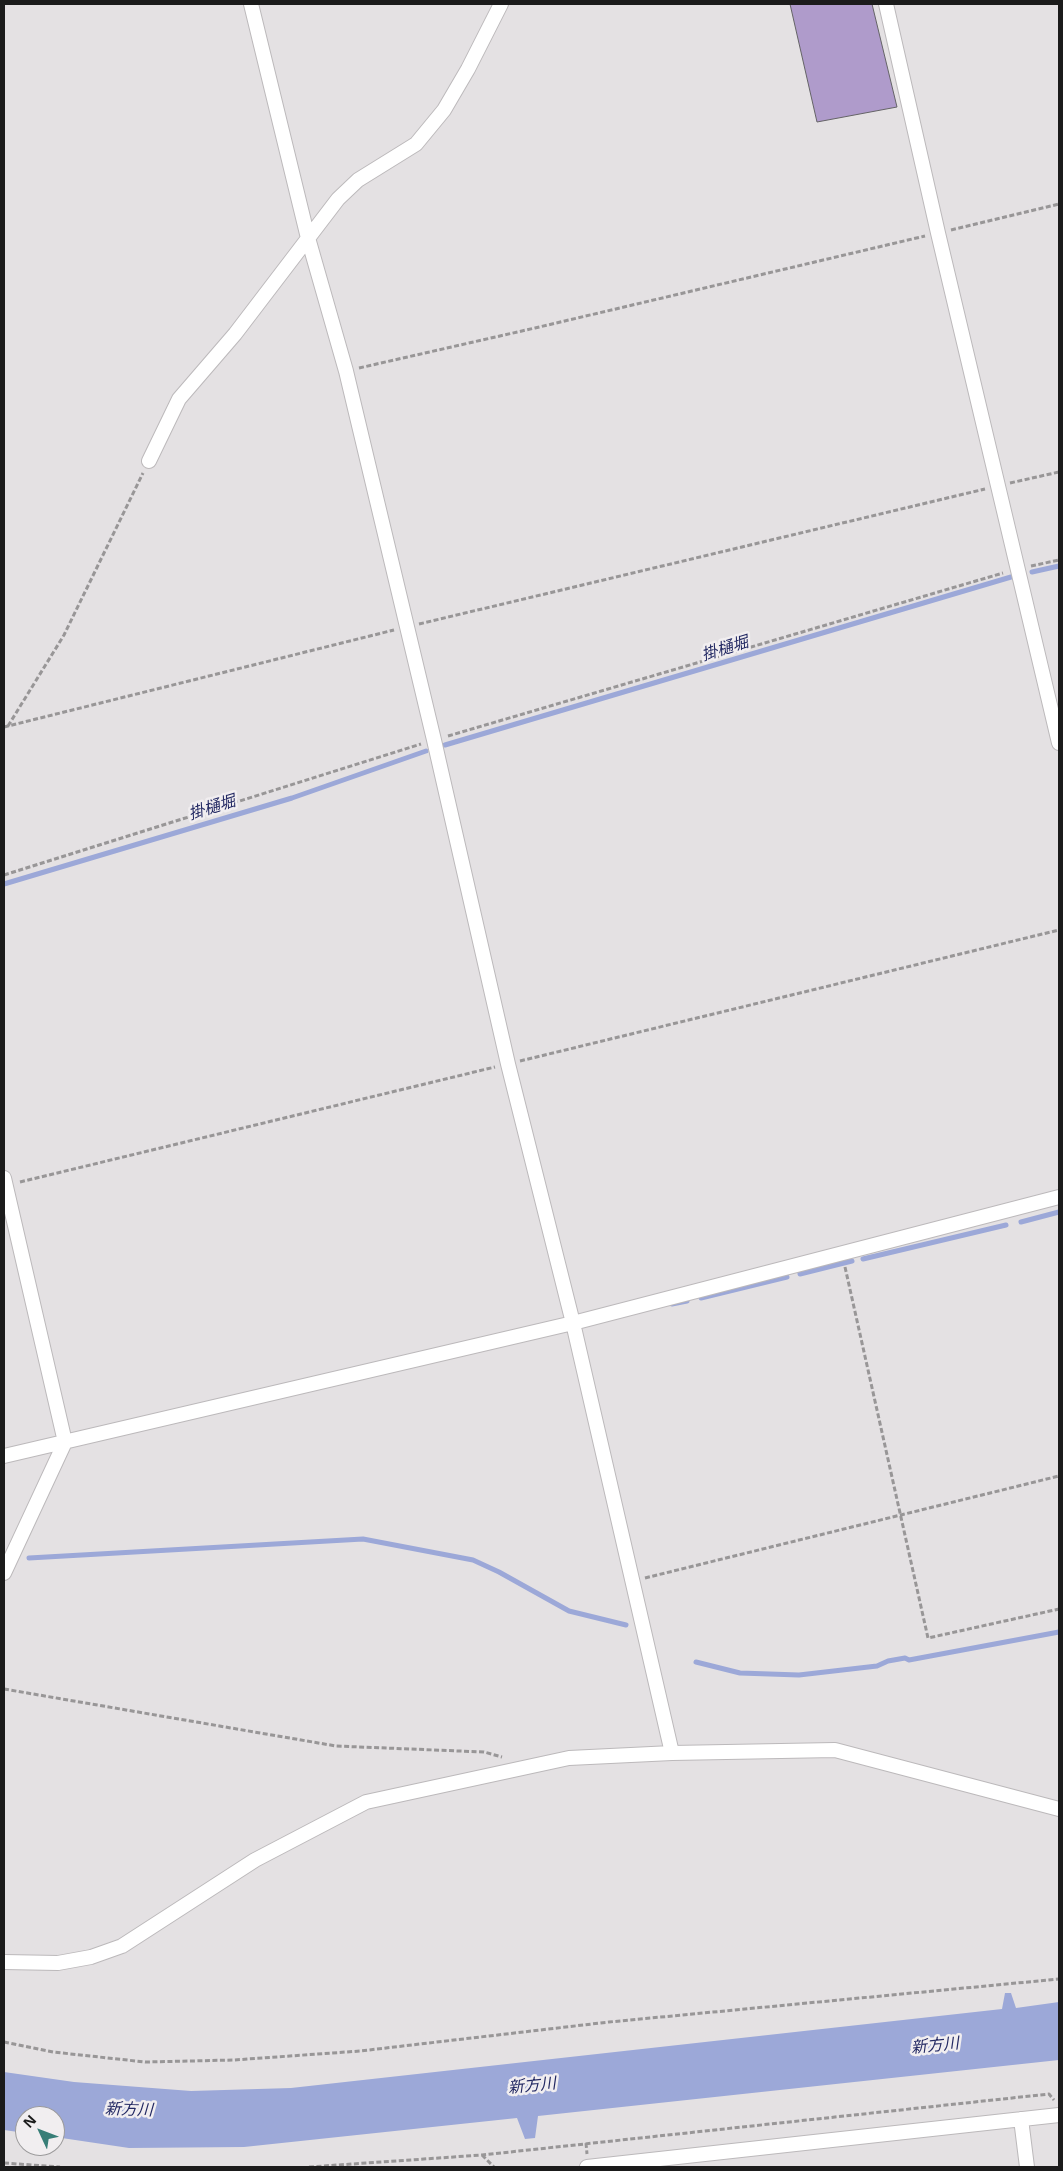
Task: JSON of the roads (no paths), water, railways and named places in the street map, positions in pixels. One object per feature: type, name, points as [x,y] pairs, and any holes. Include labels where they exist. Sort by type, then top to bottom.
[{"type":"street","points":[[251,4],[308,238],[346,370],[508,1064],[573,1323],[672,1752]]},
{"type":"street","points":[[149,461],[179,399],[235,334],[338,199],[358,180],[416,144],[444,110],[502,4]]},
{"type":"street","points":[[886,4],[938,234],[1059,743]]},
{"type":"street","points":[[4,1573],[65,1442],[5,1182]]},
{"type":"street","points":[[4,1456],[573,1323],[1059,1197]]},
{"type":"street","points":[[4,1962],[58,1962],[91,1957],[122,1946],[255,1860],[366,1802],[569,1758],[672,1752],[836,1750],[1059,1809]]},
{"type":"street","points":[[587,2167],[1059,2115]]},
{"type":"street","points":[[1021,2119],[1027,2167]]},
{"type":"water","name":"新方川","points":[[1005,1993],[1011,1993],[1016,2008],[1059,2002],[1059,2060],[538,2116],[535,2138],[525,2139],[517,2118],[244,2147],[129,2148],[65,2138],[65,2106],[15,2106],[15,2132],[4,2130],[4,2072],[74,2082],[191,2091],[291,2088],[1002,2009]]},
{"type":"waterway","name":"掛樋堀","points":[[1032,572],[1059,566]]},
{"type":"waterway","name":"掛樋堀","points":[[445,745],[1011,577]]},
{"type":"waterway","name":"掛樋堀","points":[[4,884],[292,798],[426,751]]},
{"type":"waterway","points":[[1021,1222],[1059,1212]]},
{"type":"waterway","points":[[863,1259],[1006,1225]]},
{"type":"waterway","points":[[800,1274],[852,1261]]},
{"type":"waterway","points":[[701,1298],[787,1277]]},
{"type":"waterway","points":[[672,1304],[687,1301]]},
{"type":"waterway","points":[[29,1558],[363,1539],[473,1560],[499,1572],[569,1611],[626,1625]]},
{"type":"waterway","points":[[696,1662],[740,1673],[799,1675],[877,1666],[888,1661],[905,1658],[909,1660],[1059,1632]]}]
